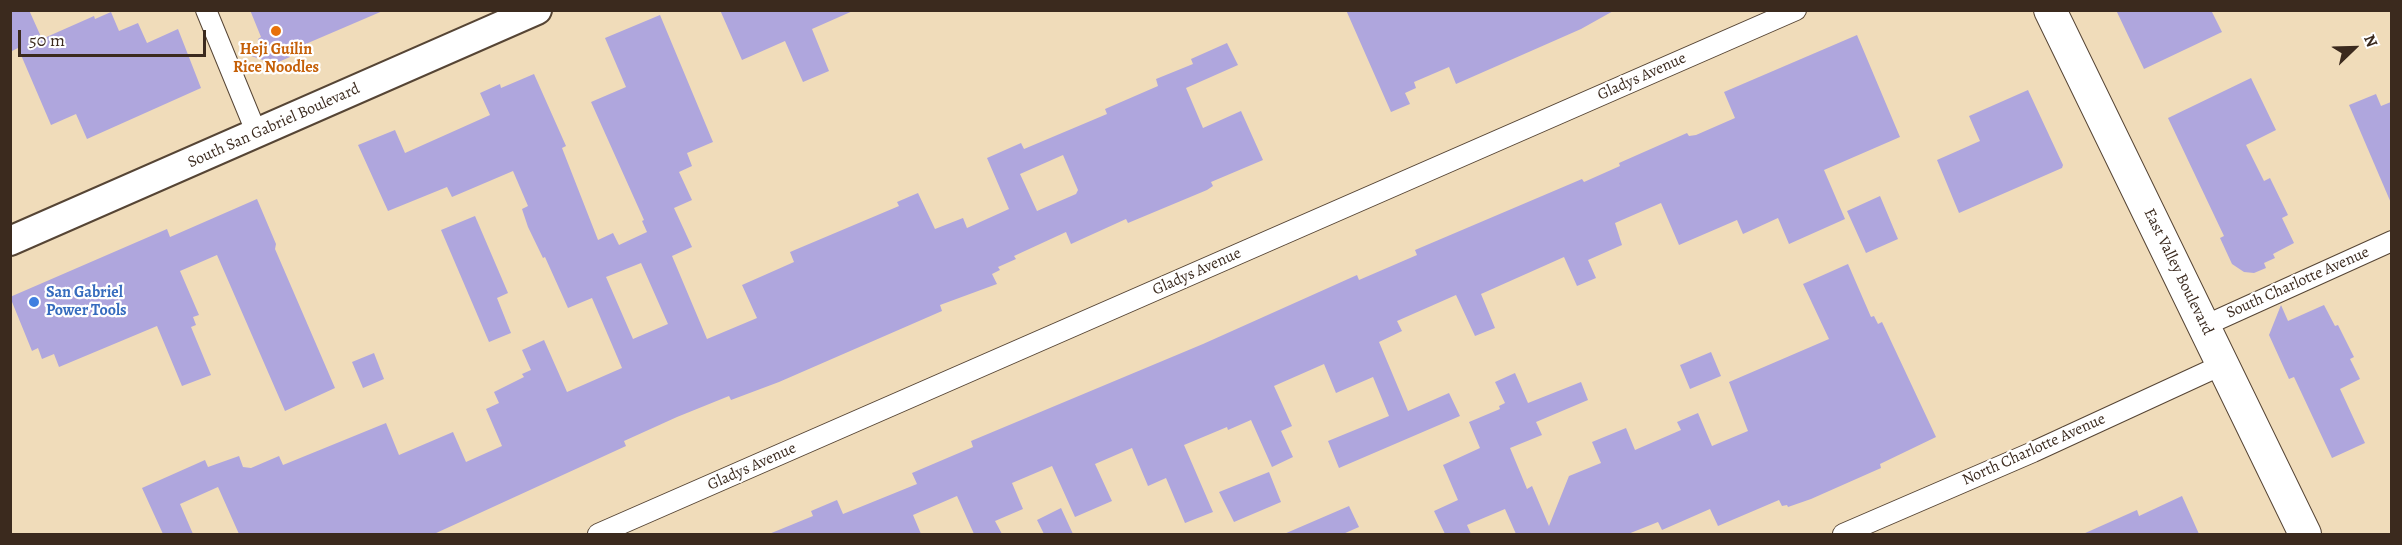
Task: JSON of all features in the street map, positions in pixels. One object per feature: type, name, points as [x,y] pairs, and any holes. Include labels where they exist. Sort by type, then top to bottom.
[{"type":"main road","name":"South San Gabriel Boulevard","points":[[10,241],[537,10]]},
{"type":"main road","name":"East Valley Boulevard","points":[[2050,10],[2224,364],[2248,422],[2305,534]]},
{"type":"street","points":[[206,10],[257,134]]},
{"type":"street","name":"Gladys Avenue","points":[[598,534],[1796,10]]},
{"type":"street","name":"South Charlotte Avenue","points":[[2204,326],[2391,241]]},
{"type":"street","name":"North Charlotte Avenue","points":[[1844,534],[2033,452],[2224,364]]},
{"type":"building","points":[[10,10],[29,10],[42,39],[94,16],[95,19],[111,12],[119,31],[138,23],[147,43],[178,29],[201,88],[87,139],[76,114],[51,125],[18,48],[10,52]]},
{"type":"building","points":[[250,10],[385,10],[287,52],[290,57],[274,64],[243,53],[261,46],[258,39],[261,37]]},
{"type":"building","points":[[720,10],[855,10],[812,29],[829,71],[803,82],[785,41],[742,60]]},
{"type":"building","points":[[1346,10],[1615,10],[1581,29],[1456,84],[1449,67],[1414,82],[1416,88],[1405,93],[1410,104],[1391,112]]},
{"type":"building","points":[[2116,10],[2211,10],[2222,32],[2144,69]]},
{"type":"building","points":[[660,15],[713,142],[687,153],[692,166],[679,172],[692,200],[674,208],[692,247],[672,256],[707,339],[757,318],[742,285],[794,262],[790,252],[899,206],[897,202],[918,193],[935,229],[963,218],[967,228],[1009,209],[987,158],[1021,143],[1024,149],[1107,114],[1105,109],[1158,86],[1156,79],[1193,64],[1191,59],[1227,43],[1238,65],[1186,88],[1203,128],[1241,111],[1263,160],[1211,182],[1213,186],[1207,190],[1128,223],[1126,219],[1071,244],[1066,232],[1014,256],[1016,259],[998,267],[1000,270],[992,274],[997,284],[940,305],[942,311],[779,382],[731,400],[729,396],[677,417],[624,441],[626,446],[434,534],[239,534],[218,487],[180,504],[193,534],[163,534],[142,488],[205,460],[208,467],[239,456],[243,467],[251,468],[279,456],[283,465],[386,423],[399,455],[453,432],[466,462],[502,446],[486,409],[499,403],[494,392],[524,377],[522,374],[531,370],[522,350],[544,340],[567,392],[622,368],[592,298],[568,308],[545,257],[543,258],[528,227],[522,209],[528,206],[513,171],[452,197],[447,187],[388,211],[358,145],[395,130],[405,153],[490,115],[480,93],[500,84],[501,88],[534,74],[566,146],[562,148],[598,240],[613,233],[619,245],[647,232],[642,221],[644,220],[591,102],[626,87],[605,38]],"holes":[[[1063,155],[1078,190],[1076,194],[1037,211],[1020,174]],[[641,263],[668,324],[633,339],[606,277]]]},
{"type":"building","points":[[1857,35],[1900,137],[1824,170],[1845,219],[1789,244],[1778,218],[1743,234],[1737,220],[1679,245],[1661,203],[1615,223],[1622,245],[1588,260],[1596,278],[1577,286],[1564,257],[1481,294],[1495,328],[1475,336],[1456,295],[1397,321],[1402,331],[1379,342],[1408,411],[1449,393],[1460,416],[1339,468],[1328,441],[1389,416],[1373,377],[1336,393],[1324,364],[1274,386],[1292,426],[1281,431],[1293,457],[1272,467],[1251,420],[1228,430],[1227,427],[1184,445],[1213,512],[1185,523],[1166,478],[1148,486],[1132,448],[1095,464],[1112,501],[1075,517],[1052,466],[1012,483],[1023,509],[995,521],[1002,534],[974,534],[957,496],[913,515],[921,534],[769,534],[813,516],[811,511],[837,500],[843,514],[917,484],[912,473],[973,447],[971,441],[1203,344],[1357,275],[1359,280],[1417,255],[1415,250],[1582,179],[1584,182],[1620,166],[1619,163],[1687,133],[1689,136],[1696,135],[1735,118],[1724,92]]},
{"type":"building","points":[[2251,78],[2276,130],[2246,145],[2264,181],[2270,178],[2288,215],[2282,218],[2294,243],[2273,254],[2275,258],[2264,263],[2266,268],[2254,273],[2244,272],[2232,264],[2220,238],[2224,236],[2168,118]]},
{"type":"building","points":[[2028,90],[2063,165],[2062,168],[1959,213],[1937,160],[1980,141],[1969,116]]},
{"type":"building","points":[[2376,94],[2381,106],[2391,102],[2391,203],[2349,105]]},
{"type":"building","points":[[1880,196],[1898,239],[1866,253],[1847,211]]},
{"type":"building","points":[[257,199],[276,244],[275,249],[335,388],[285,411],[217,255],[180,271],[199,315],[193,317],[196,325],[191,327],[211,375],[182,386],[157,326],[59,367],[54,354],[42,359],[38,348],[32,351],[10,297],[167,229],[170,237]]},
{"type":"building","points":[[475,216],[508,293],[497,298],[511,333],[489,342],[441,230]]},
{"type":"building","points":[[1848,264],[1871,317],[1874,316],[1878,324],[1882,322],[1936,437],[1880,464],[1881,468],[1811,499],[1788,507],[1787,505],[1782,506],[1779,500],[1718,526],[1710,509],[1662,530],[1658,522],[1628,534],[1516,534],[1505,509],[1467,525],[1471,534],[1445,534],[1434,511],[1458,500],[1443,465],[1480,448],[1469,422],[1500,409],[1499,406],[1505,403],[1495,382],[1515,373],[1528,403],[1581,382],[1588,400],[1536,422],[1542,435],[1510,448],[1527,489],[1532,486],[1549,526],[1569,476],[1601,463],[1592,442],[1626,428],[1635,450],[1681,430],[1677,422],[1698,413],[1712,446],[1748,431],[1729,382],[1829,339],[1803,284]]},
{"type":"building","points":[[2281,305],[2288,321],[2324,305],[2335,326],[2338,325],[2354,357],[2350,359],[2360,379],[2340,389],[2365,443],[2332,458],[2294,377],[2289,379],[2269,335]]},
{"type":"building","points":[[1711,352],[1721,376],[1690,389],[1680,365]]},
{"type":"building","points":[[374,353],[384,379],[363,388],[352,362]]},
{"type":"building","points":[[1269,472],[1281,502],[1234,522],[1219,492]]},
{"type":"building","points":[[2182,496],[2199,534],[2083,534],[2137,510],[2139,516]]},
{"type":"building","points":[[1349,506],[1359,527],[1343,534],[1284,534]]},
{"type":"building","points":[[1061,508],[1073,534],[1044,534],[1037,520]]},
{"type":"place","name":"Heji Guilin Rice Noodles","points":[[276,31]]},
{"type":"place","name":"San Gabriel Power Tools","points":[[34,302]]}]
